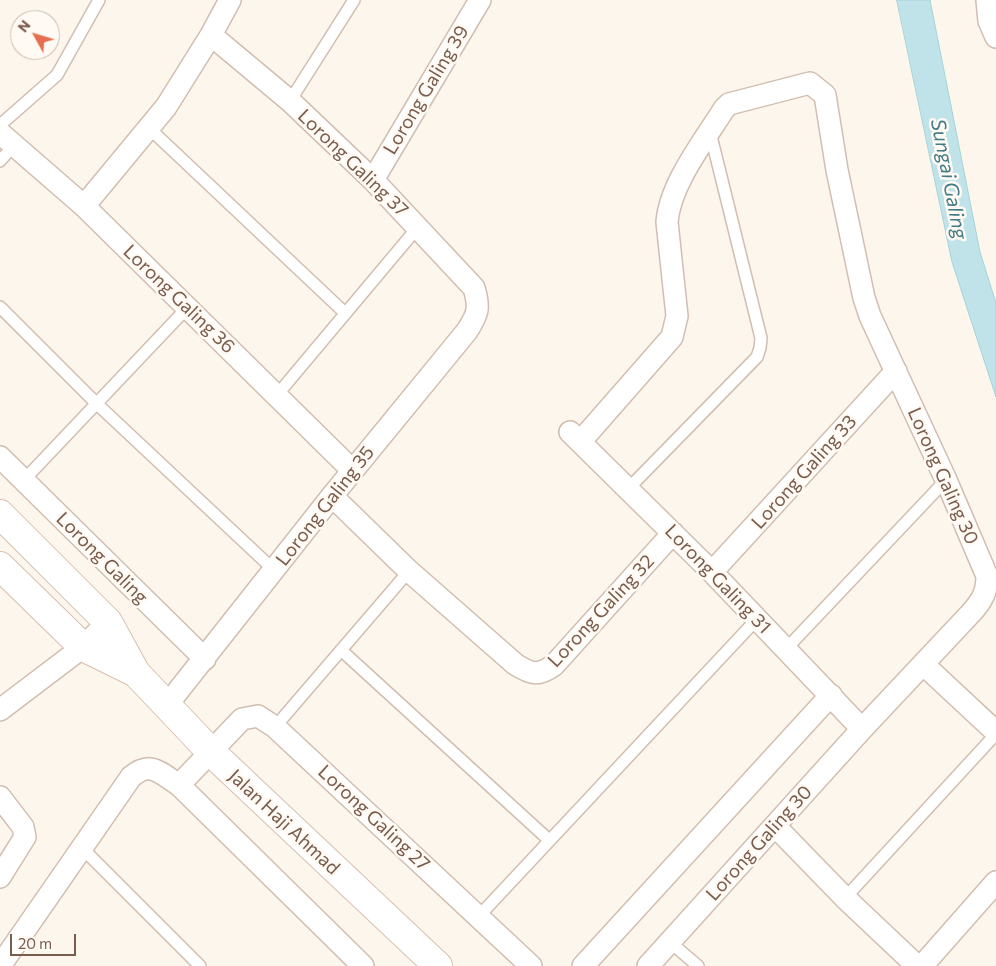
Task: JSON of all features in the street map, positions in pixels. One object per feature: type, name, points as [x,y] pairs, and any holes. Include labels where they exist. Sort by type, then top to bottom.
[{"type":"street","points":[[84,206],[150,129],[211,35],[230,0]]},
{"type":"street","name":"Lorong Galing 39","points":[[373,180],[480,0]]},
{"type":"street","points":[[987,0],[989,21],[996,37]]},
{"type":"street","name":"Lorong Galing 37","points":[[211,35],[290,101],[373,180],[474,288],[479,305]]},
{"type":"street","name":"Lorong Galing 30","points":[[648,966],[862,729],[972,613],[983,599],[987,587],[987,576],[946,480],[877,333],[864,298],[837,170],[825,95],[810,83],[729,104],[710,132]]},
{"type":"street","name":"Lorong Galing 31","points":[[710,132],[683,177],[668,208],[667,222],[677,316],[672,337],[575,437],[712,572],[862,729]]},
{"type":"street","name":"Lorong Galing 36","points":[[7,139],[84,206],[352,470]]},
{"type":"street","name":"Lorong Galing 35","points":[[167,705],[352,470],[467,331],[475,318],[479,305]]},
{"type":"street","name":"Lorong Galing 33","points":[[712,572],[896,371]]},
{"type":"street","name":"Lorong Galing","points":[[0,457],[205,659]]},
{"type":"street","name":"Lorong Galing 32","points":[[332,496],[410,571],[525,671],[544,672],[554,665],[673,533]]},
{"type":"street","name":"Jalan Haji Ahmad","points":[[0,514],[108,622],[136,673],[210,752],[438,966]]},
{"type":"street","name":"Jalan Haji Ahmad","points":[[0,566],[83,647],[136,673]]},
{"type":"street","points":[[0,710],[83,647],[108,622]]},
{"type":"street","points":[[923,664],[996,733]]},
{"type":"street","points":[[583,966],[831,695]]},
{"type":"street","name":"Lorong Galing 27","points":[[179,785],[242,719],[258,716],[276,727],[532,966]]},
{"type":"street","points":[[10,961],[131,777],[141,768],[151,768],[179,785],[363,966]]},
{"type":"street","points":[[0,797],[23,827],[25,837],[0,877]]},
{"type":"street","points":[[775,826],[845,898],[917,966]]},
{"type":"street","points":[[922,966],[996,882]]},
{"type":"lane","points":[[0,125],[57,75],[100,0]]},
{"type":"lane","points":[[290,101],[354,0]]},
{"type":"lane","points":[[150,129],[345,314]]},
{"type":"lane","points":[[628,489],[756,357],[760,348],[761,338],[710,132]]},
{"type":"lane","points":[[0,161],[7,139]]},
{"type":"lane","points":[[277,395],[418,227]]},
{"type":"lane","points":[[0,307],[97,404],[274,570]]},
{"type":"lane","points":[[24,480],[188,308]]},
{"type":"lane","points":[[786,649],[946,480]]},
{"type":"lane","points":[[276,727],[410,571]]},
{"type":"lane","points":[[479,916],[757,619]]},
{"type":"lane","points":[[341,650],[549,840]]},
{"type":"lane","points":[[845,898],[996,733]]},
{"type":"lane","points":[[83,849],[200,966]]},
{"type":"lane","points":[[670,942],[698,966]]},
{"type":"water","name":"Sungai Galing","points":[[897,0],[930,0],[980,252],[996,303],[996,397],[952,262]]}]
